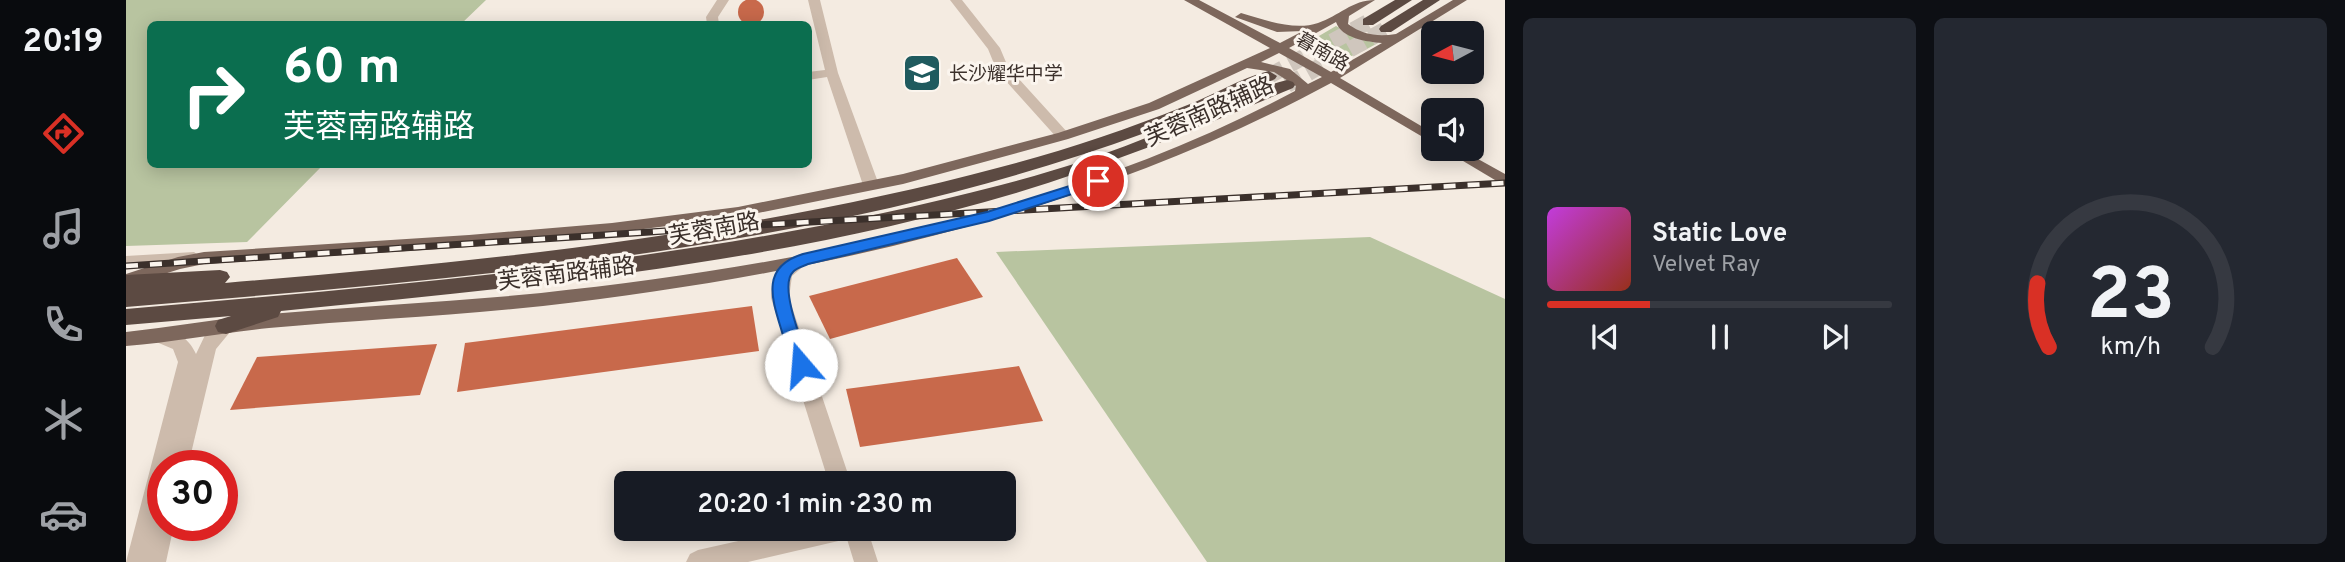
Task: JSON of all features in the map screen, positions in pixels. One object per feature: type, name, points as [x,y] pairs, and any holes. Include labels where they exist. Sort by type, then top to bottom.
[{"type":"highway","points":[[1368,22],[1405,0]]},
{"type":"highway","points":[[1392,33],[1433,0]]},
{"type":"highway","name":"芙蓉南路","points":[[126,299],[474,267],[761,229],[947,188],[1159,124],[1269,76]]},
{"type":"highway","name":"芙蓉南路","points":[[126,317],[480,284],[659,262],[827,232],[943,205],[1079,168],[1294,93]]},
{"type":"highway","points":[[126,281],[617,250]]},
{"type":"highway","points":[[226,326],[303,300]]},
{"type":"main road","name":"暮南路","points":[[1191,0],[1284,46],[1421,131]]},
{"type":"main road","name":"暮南路","points":[[1208,0],[1232,18]]},
{"type":"main road","name":"芙蓉南路辅路","points":[[126,281],[178,263],[204,258],[469,241],[612,228],[737,212],[940,170],[1063,136],[1154,106],[1247,65],[1369,0]]},
{"type":"main road","name":"芙蓉南路辅路","points":[[126,338],[161,336],[226,326],[548,299],[691,279],[803,259],[989,216],[1076,188],[1192,145],[1294,93],[1335,76],[1367,57],[1392,33],[1461,0]]},
{"type":"main road","points":[[1232,18],[1285,29],[1307,29],[1336,18],[1356,34],[1378,40],[1392,33]]},
{"type":"main road","points":[[1232,18],[1261,45],[1258,56],[1247,65]]},
{"type":"main road","points":[[1367,57],[1356,69],[1355,77],[1371,98]]},
{"type":"main road","points":[[1247,65],[1262,66],[1289,74],[1301,83],[1304,89],[1294,93]]},
{"type":"main road","points":[[1294,93],[1327,91],[1371,98]]},
{"type":"main road","name":"暮南路","points":[[1371,98],[1421,124]]},
{"type":"main road","points":[[1484,160],[1505,172]]},
{"type":"main road","points":[[1471,161],[1505,181]]},
{"type":"street","points":[[713,21],[712,17],[723,0]]},
{"type":"street","points":[[814,0],[832,73],[871,185]]},
{"type":"street","points":[[956,0],[995,48],[1002,68],[1063,136]]},
{"type":"street","points":[[812,76],[832,73]]},
{"type":"street","name":"芙蓉南路辅路","points":[[126,262],[204,258]]},
{"type":"street","points":[[803,259],[782,274],[780,298],[836,471]]},
{"type":"street","points":[[181,450],[207,348],[214,336],[226,326]]},
{"type":"street","points":[[136,562],[188,362],[186,349],[182,344],[161,336]]},
{"type":"street","points":[[154,562],[159,541]]},
{"type":"street","points":[[698,562],[791,541]]},
{"type":"street","points":[[859,541],[866,562]]},
{"type":"green space","points":[[126,0],[486,0],[464,21],[147,21],[147,168],[320,168],[247,242],[126,246]]},
{"type":"green space","points":[[1336,26],[1362,40],[1378,43],[1351,56],[1334,60],[1317,55],[1308,48],[1307,43]]},
{"type":"green space","points":[[1370,237],[1505,299],[1505,562],[1207,562],[996,252]]},
{"type":"building","points":[[746,0],[756,0],[763,7],[760,21],[742,21],[739,17],[739,7]]},
{"type":"building","points":[[957,258],[983,297],[830,339],[809,296]]},
{"type":"building","points":[[752,306],[759,351],[457,392],[465,343]]},
{"type":"building","points":[[437,344],[420,395],[230,410],[257,357]]},
{"type":"building","points":[[1019,366],[1043,421],[860,447],[846,389]]},
{"type":"tunnel","points":[[1269,76],[1368,22]]},
{"type":"tunnel","points":[[1287,85],[1386,29]]},
{"type":"railway","points":[[126,266],[757,225],[1505,183]]},
{"type":"place","name":"长沙耀华中学","points":[[922,73]]},
{"type":"route","points":[[801,365],[779,287],[782,274],[793,264],[803,259],[895,240],[989,216],[1098,181]]}]
